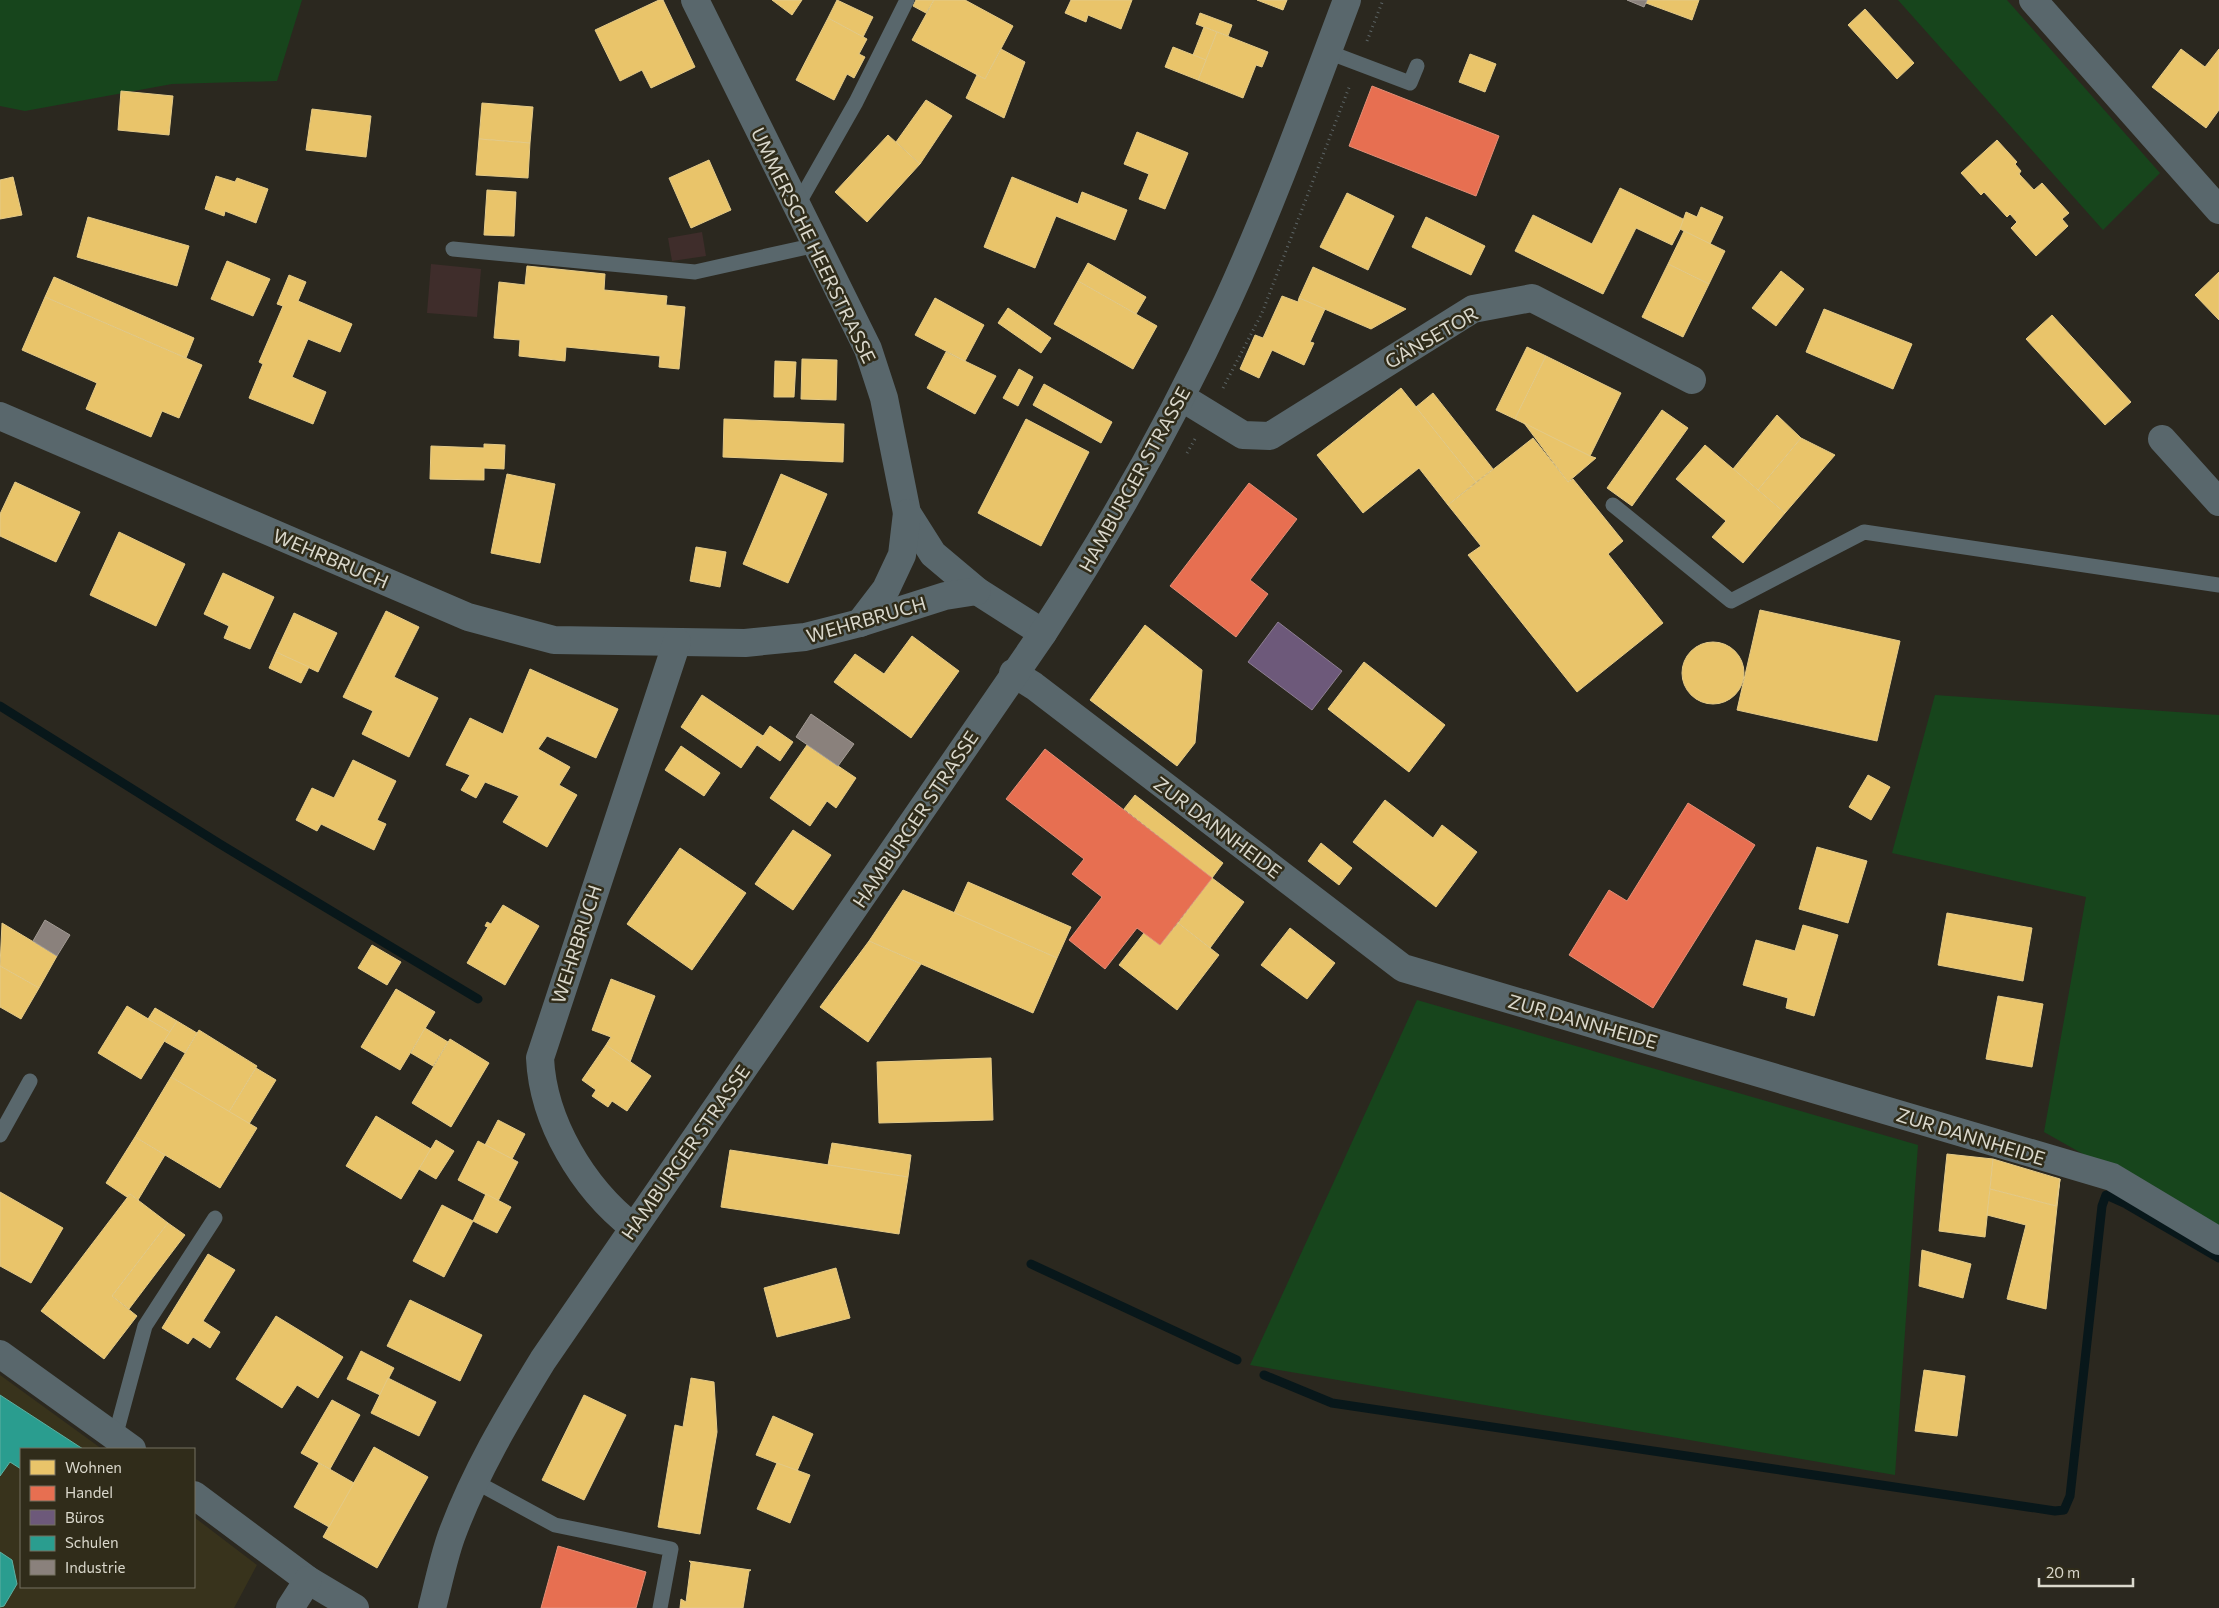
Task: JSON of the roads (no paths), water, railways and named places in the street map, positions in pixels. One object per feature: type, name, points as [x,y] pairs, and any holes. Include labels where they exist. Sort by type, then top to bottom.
[{"type":"street","name":"UMMERSCHE HEERSTRASSE","points":[[695,0],[868,349],[884,398],[907,513],[933,554],[977,591]]},
{"type":"street","name":"HAMBURGER STRASSE","points":[[432,1608],[450,1539],[474,1482],[502,1426],[543,1360],[941,782],[1096,551],[1181,397],[1227,302],[1272,198],[1348,0]]},
{"type":"street","points":[[2033,0],[2219,210]]},
{"type":"street","name":"GÄNSETOR","points":[[1181,397],[1243,435],[1270,436],[1473,309],[1532,298],[1692,380]]},
{"type":"street","name":"WEHRBRUCH","points":[[0,416],[468,617],[554,640],[745,643],[805,637],[860,624],[945,596],[977,591]]},
{"type":"street","points":[[2162,439],[2219,502]]},
{"type":"street","points":[[860,624],[886,589],[902,555],[907,513]]},
{"type":"street","points":[[977,591],[1042,632]]},
{"type":"street","name":"WEHRBRUCH","points":[[633,1227],[611,1210],[572,1160],[550,1108],[541,1075],[540,1058],[677,642]]},
{"type":"street","name":"ZUR DANNHEIDE","points":[[1013,673],[1034,686],[1403,968],[2112,1177],[2219,1241]]},
{"type":"street","points":[[0,1354],[123,1443]]},
{"type":"street","points":[[195,1496],[308,1580],[355,1608]]},
{"type":"street","points":[[290,1608],[308,1580]]},
{"type":"lane","points":[[797,206],[856,102],[907,0]]},
{"type":"lane","points":[[1328,52],[1410,82],[1417,66]]},
{"type":"lane","points":[[453,249],[695,272],[816,245]]},
{"type":"lane","points":[[1613,504],[1731,602],[1864,532],[2219,585]]},
{"type":"lane","points":[[0,1135],[30,1081]]},
{"type":"lane","points":[[123,1443],[145,1326],[215,1218]]},
{"type":"lane","points":[[474,1482],[555,1524],[671,1549],[660,1608]]},
{"type":"waterway","points":[[0,706],[220,844],[478,999]]},
{"type":"waterway","points":[[1264,1375],[1332,1403],[2055,1511],[2064,1510],[2070,1496],[2102,1206],[2106,1195],[2126,1204],[2219,1258]]},
{"type":"waterway","points":[[1031,1264],[1237,1360]]}]
